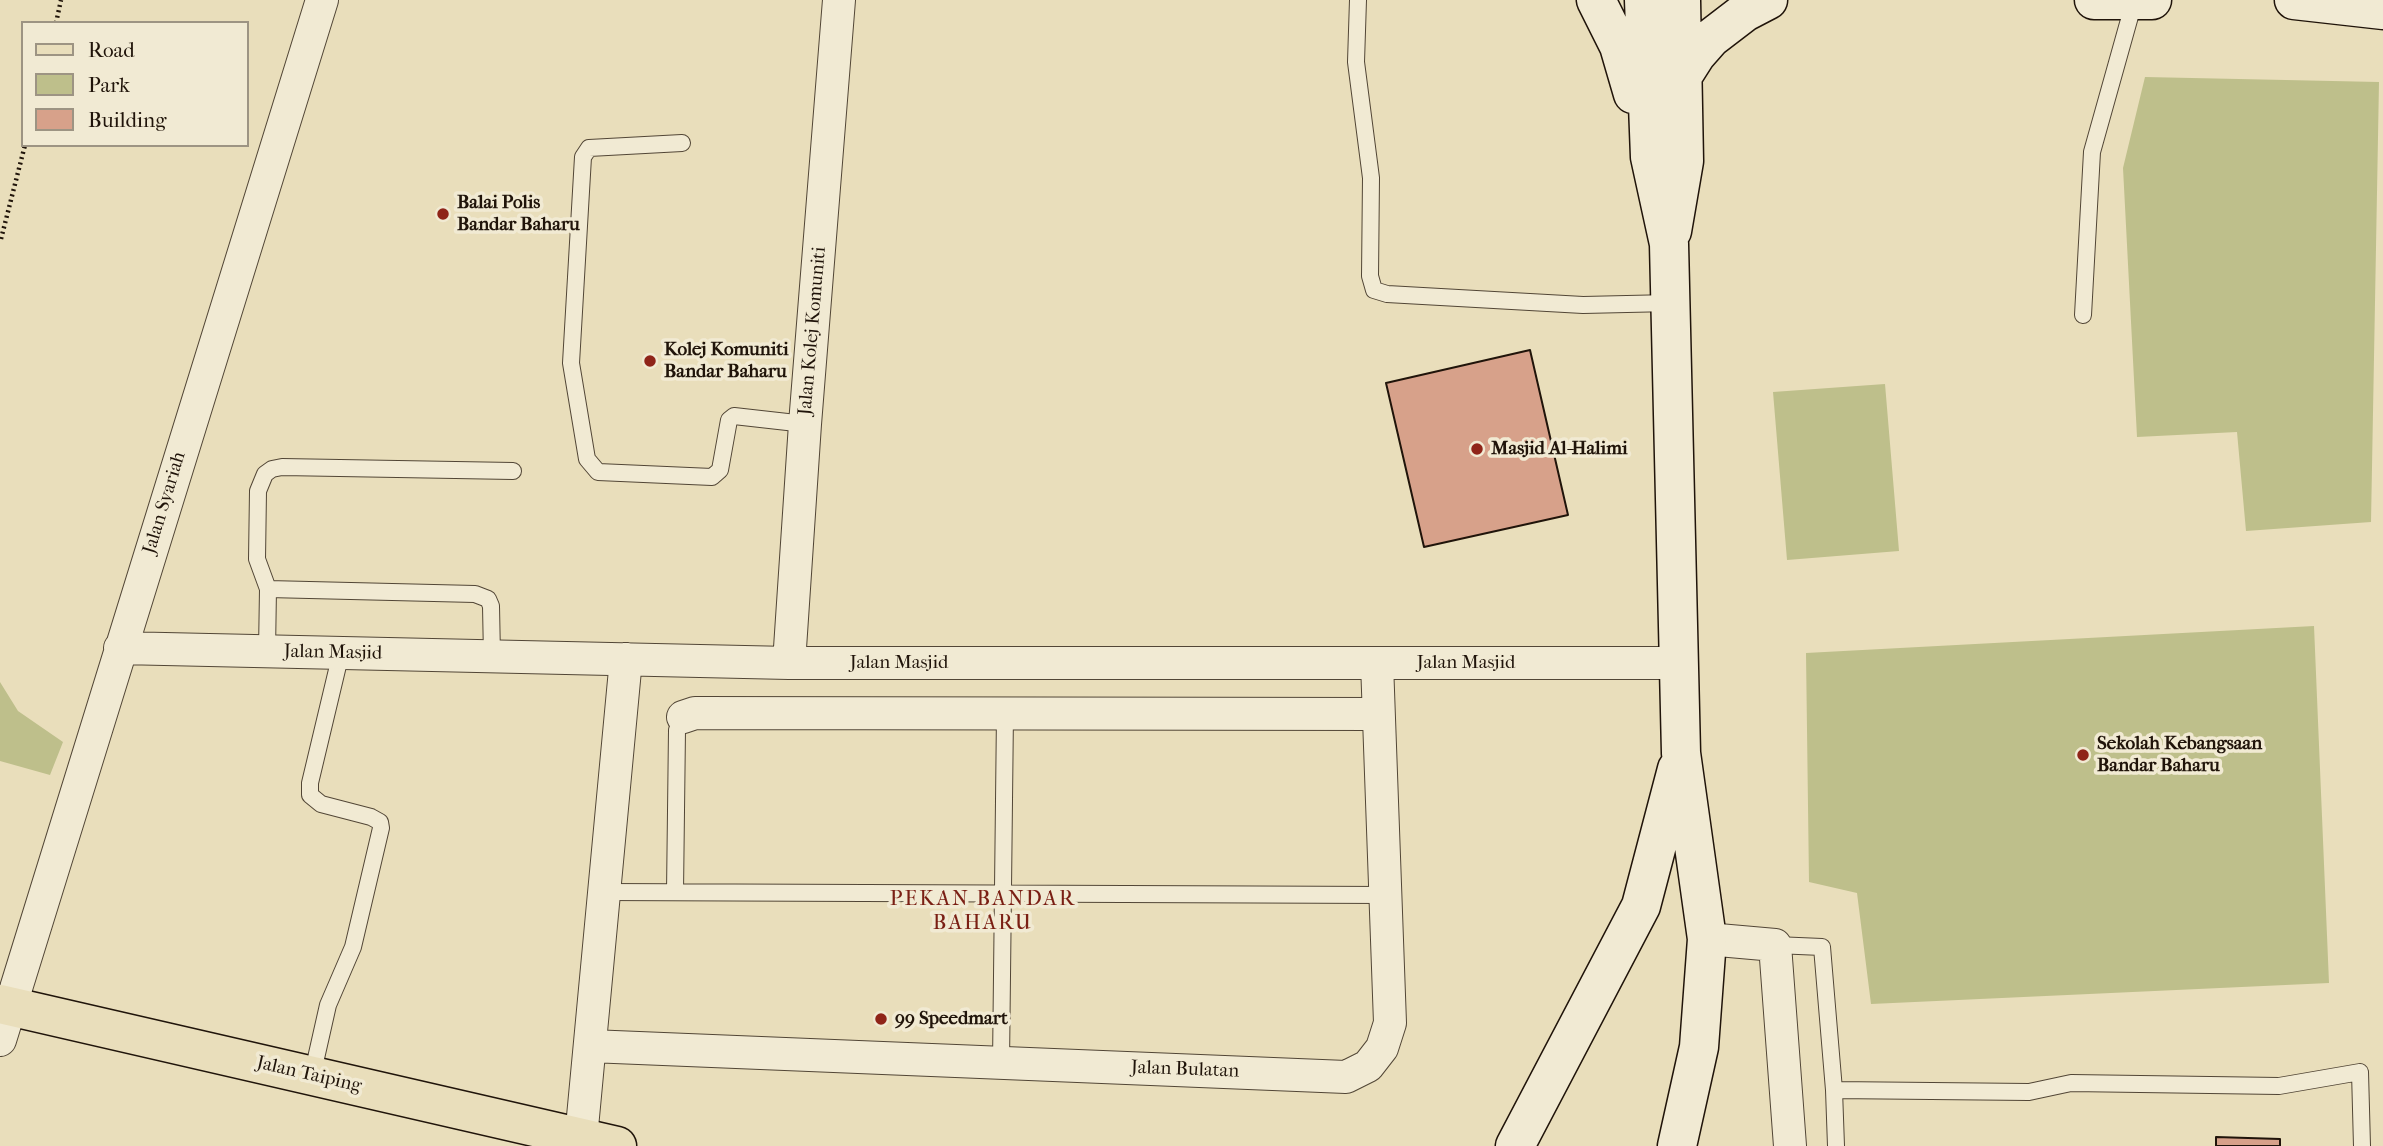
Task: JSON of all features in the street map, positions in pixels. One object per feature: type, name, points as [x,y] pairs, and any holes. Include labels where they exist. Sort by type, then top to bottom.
[{"type":"main road","points":[[1596,0],[1619,46],[1650,157],[1669,244],[1681,753],[1707,939],[1699,1047],[1677,1146]]},
{"type":"main road","points":[[1644,0],[1650,157]]},
{"type":"main road","points":[[1669,244],[1683,178],[1681,0]]},
{"type":"main road","points":[[1682,77],[1711,38],[1745,12],[1768,0]]},
{"type":"main road","points":[[2094,0],[2143,1]]},
{"type":"main road","points":[[2294,0],[2383,10]]},
{"type":"main road","points":[[1515,1146],[1641,906],[1681,753]]},
{"type":"main road","name":"Jalan Taiping","points":[[3,1017],[312,1076],[599,1142]]},
{"type":"street","name":"Jalan Syariah","points":[[3,1017],[322,0]]},
{"type":"street","name":"Jalan Kolej Komuniti","points":[[760,713],[776,663],[805,424],[839,0]]},
{"type":"street","name":"Jalan Masjid","points":[[120,648],[776,663],[1679,663]]},
{"type":"street","points":[[599,1142],[590,1046],[626,659]]},
{"type":"street","name":"Jalan Bulatan","points":[[590,1046],[1346,1077],[1368,1066],[1382,1048],[1390,1023],[1377,663]]},
{"type":"street","points":[[683,717],[695,713],[1378,714]]},
{"type":"street","points":[[1707,939],[1775,946],[1790,1146]]},
{"type":"lane","points":[[1358,0],[1356,62],[1371,178],[1370,276],[1374,290],[1387,294],[1583,305],[1671,303]]},
{"type":"lane","points":[[2083,315],[2092,152],[2143,1]]},
{"type":"lane","points":[[682,143],[589,148],[583,157],[571,363],[586,459],[598,472],[712,477],[720,470],[729,419],[734,416],[805,424]]},
{"type":"lane","points":[[267,651],[268,590],[257,559],[258,491],[265,474],[282,467],[513,471]]},
{"type":"lane","points":[[268,590],[482,595],[488,599],[493,613],[492,656]]},
{"type":"lane","points":[[312,1076],[328,1006],[353,947],[381,828],[380,822],[371,817],[321,804],[310,795],[310,783],[341,653]]},
{"type":"lane","points":[[1001,1063],[1005,713]]},
{"type":"lane","points":[[675,892],[677,730],[683,717]]},
{"type":"lane","points":[[604,892],[1385,895]]},
{"type":"lane","points":[[1775,946],[1822,947],[1836,1146]]},
{"type":"lane","points":[[1834,1090],[2029,1092],[2071,1083],[2278,1086],[2360,1072],[2362,1146]]},
{"type":"path","points":[[56,21],[61,0]]},
{"type":"path","points":[[1,239],[24,147]]},
{"type":"green space","points":[[2145,77],[2379,82],[2371,522],[2246,531],[2237,432],[2137,437],[2123,168]]},
{"type":"green space","points":[[1885,384],[1899,551],[1787,560],[1773,392]]},
{"type":"green space","points":[[2314,626],[2329,983],[1871,1004],[1857,893],[1809,882],[1806,653]]},
{"type":"green space","points":[[0,682],[18,711],[63,742],[50,775],[0,761]]},
{"type":"building","name":"Masjid Al-Halimi","points":[[1530,350],[1568,515],[1424,547],[1386,383]]},
{"type":"building","points":[[2216,1137],[2280,1139],[2280,1146],[2216,1146]]},
{"type":"place","name":"Balai Polis Bandar Baharu","points":[[443,214]]},
{"type":"place","name":"Kolej Komuniti Bandar Baharu","points":[[650,361]]},
{"type":"place","name":"Masjid Al-Halimi","points":[[1477,449]]},
{"type":"place","name":"Sekolah Kebangsaan Bandar Baharu","points":[[2083,755]]},
{"type":"place","name":"99 Speedmart","points":[[881,1019]]},
{"type":"district","name":"PEKAN BANDAR BAHARU","points":[[983,912]]}]
